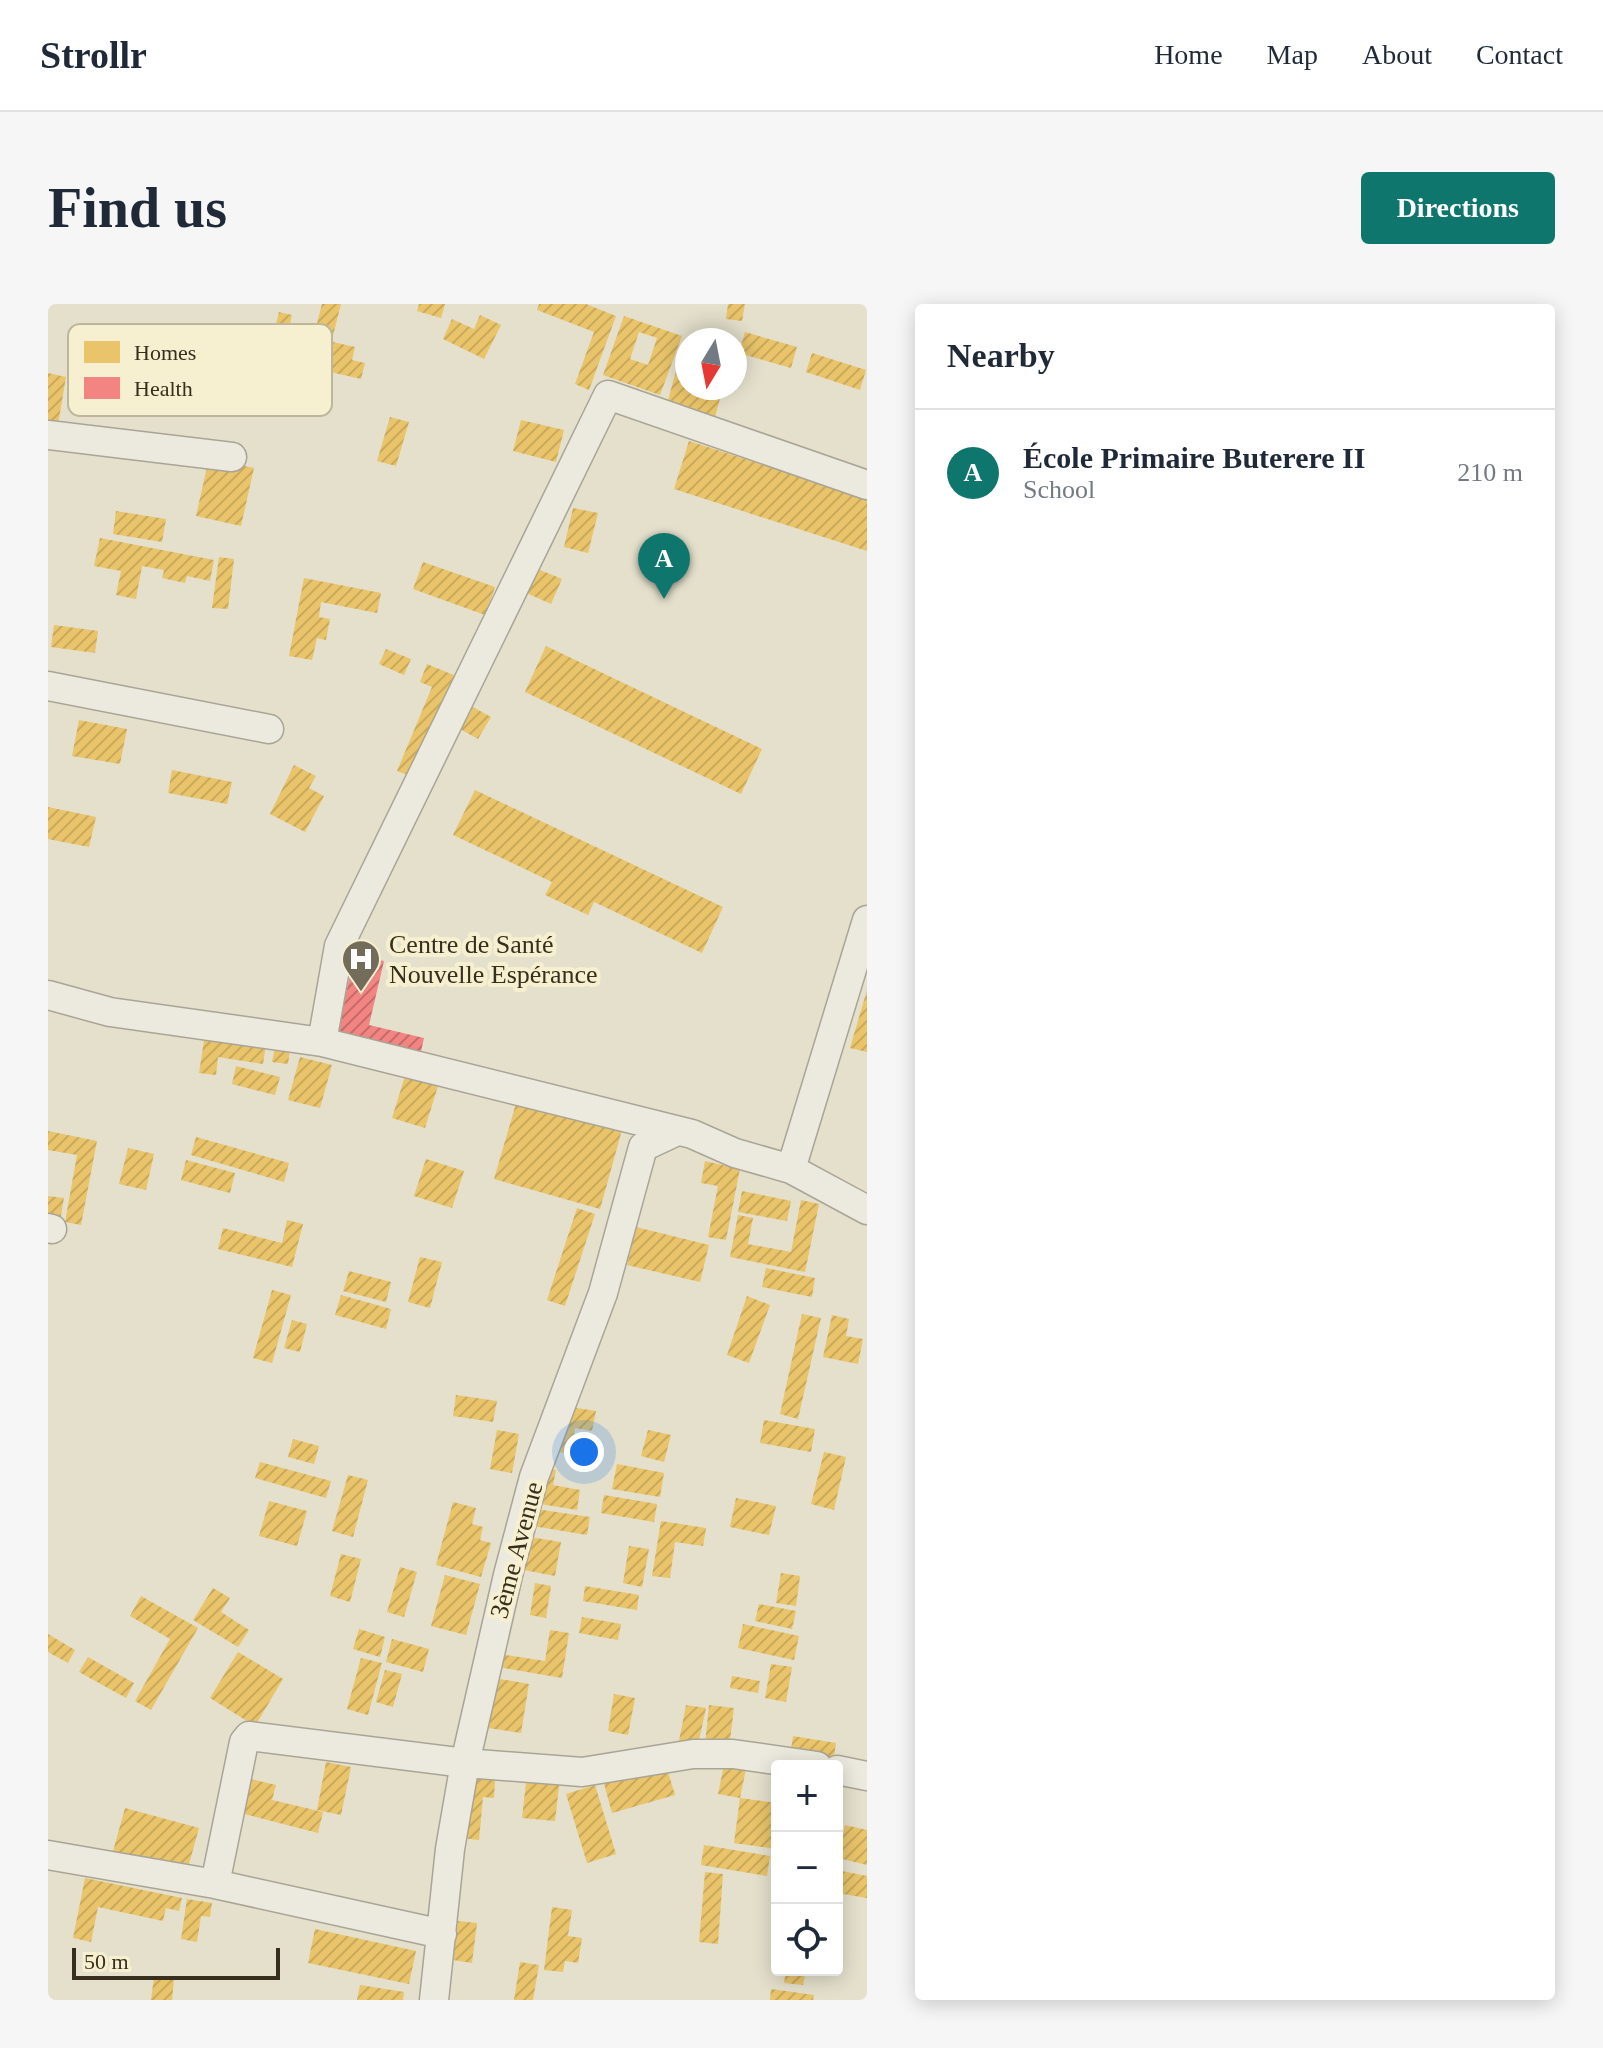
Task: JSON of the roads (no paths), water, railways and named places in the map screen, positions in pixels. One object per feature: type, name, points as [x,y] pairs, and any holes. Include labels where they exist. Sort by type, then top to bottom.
[{"type":"street","points":[[322,1042],[339,946],[608,395],[867,485]]},
{"type":"street","points":[[48,435],[232,457]]},
{"type":"street","points":[[48,686],[269,729]]},
{"type":"street","points":[[791,1169],[867,920]]},
{"type":"street","points":[[48,995],[110,1012],[322,1042],[692,1134],[735,1153],[791,1169],[867,1210]]},
{"type":"street","name":"3ème Avenue","points":[[434,2000],[450,1849],[465,1763],[534,1477],[603,1293],[643,1147],[675,1132]]},
{"type":"street","points":[[215,1884],[244,1742],[249,1736],[465,1763],[582,1772],[607,1771],[656,1757],[733,1754],[775,1760]]},
{"type":"street","points":[[843,1771],[867,1776]]},
{"type":"street","points":[[48,1855],[215,1884],[442,1934]]},
{"type":"place","name":"École Primaire Buterere II","points":[[664,599]]},
{"type":"place","name":"Centre de Santé Nouvelle Espérance","points":[[361,993]]}]
